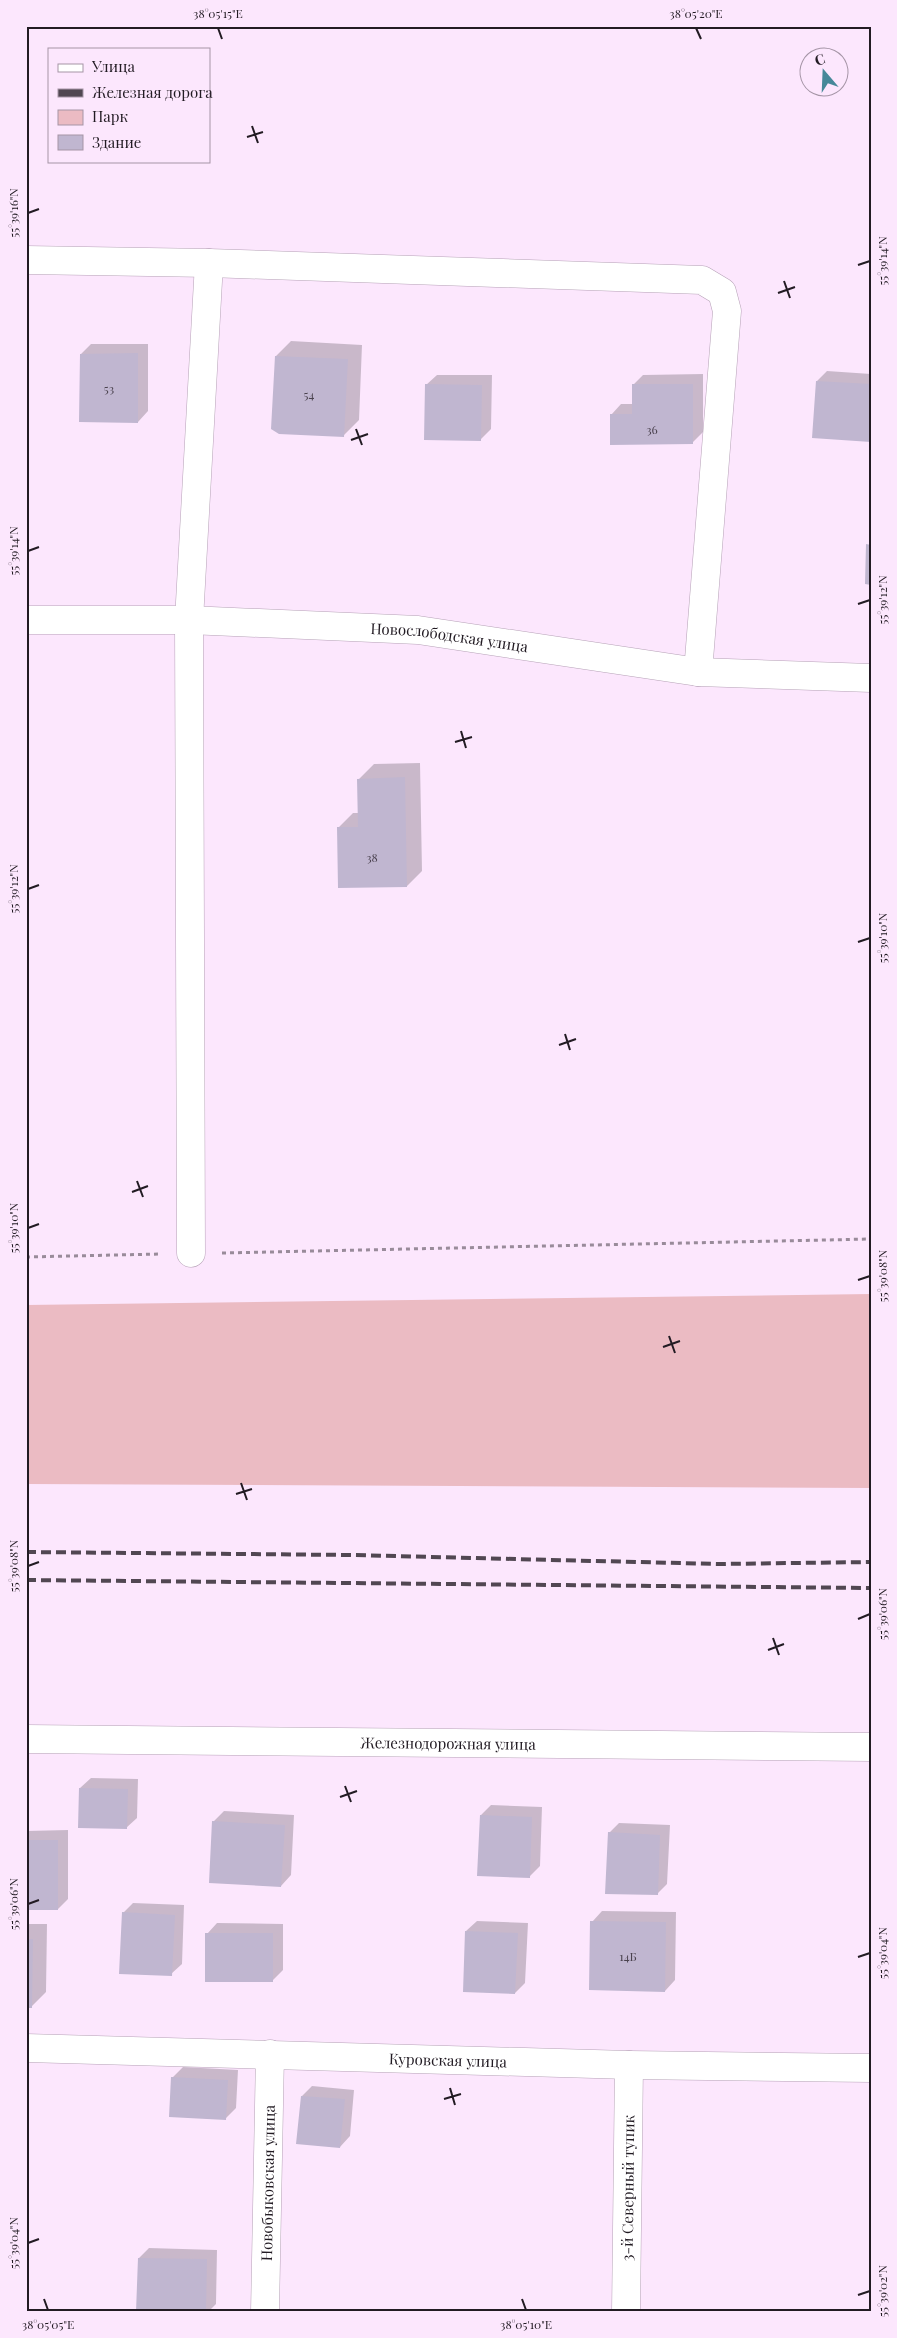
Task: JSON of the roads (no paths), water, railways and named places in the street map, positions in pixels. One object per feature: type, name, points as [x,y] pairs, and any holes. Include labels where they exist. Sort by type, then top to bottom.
[{"type":"street","points":[[26,260],[209,263],[702,280],[722,292],[727,311],[698,672]]},
{"type":"street","points":[[191,1253],[189,620],[209,263]]},
{"type":"street","name":"Новослободская улица","points":[[26,620],[189,620],[418,630],[698,672],[871,678]]},
{"type":"street","name":"Железнодорожная улица","points":[[26,1739],[871,1747]]},
{"type":"street","name":"Куровская улица","points":[[26,2048],[628,2065],[871,2068]]},
{"type":"street","name":"Новобыковская улица","points":[[265,2312],[270,2054]]},
{"type":"street","name":"3-й Северный тупик","points":[[626,2312],[628,2065]]},
{"type":"railway","points":[[26,1552],[351,1555],[718,1564],[871,1562]]},
{"type":"railway","points":[[26,1580],[871,1588]]}]
